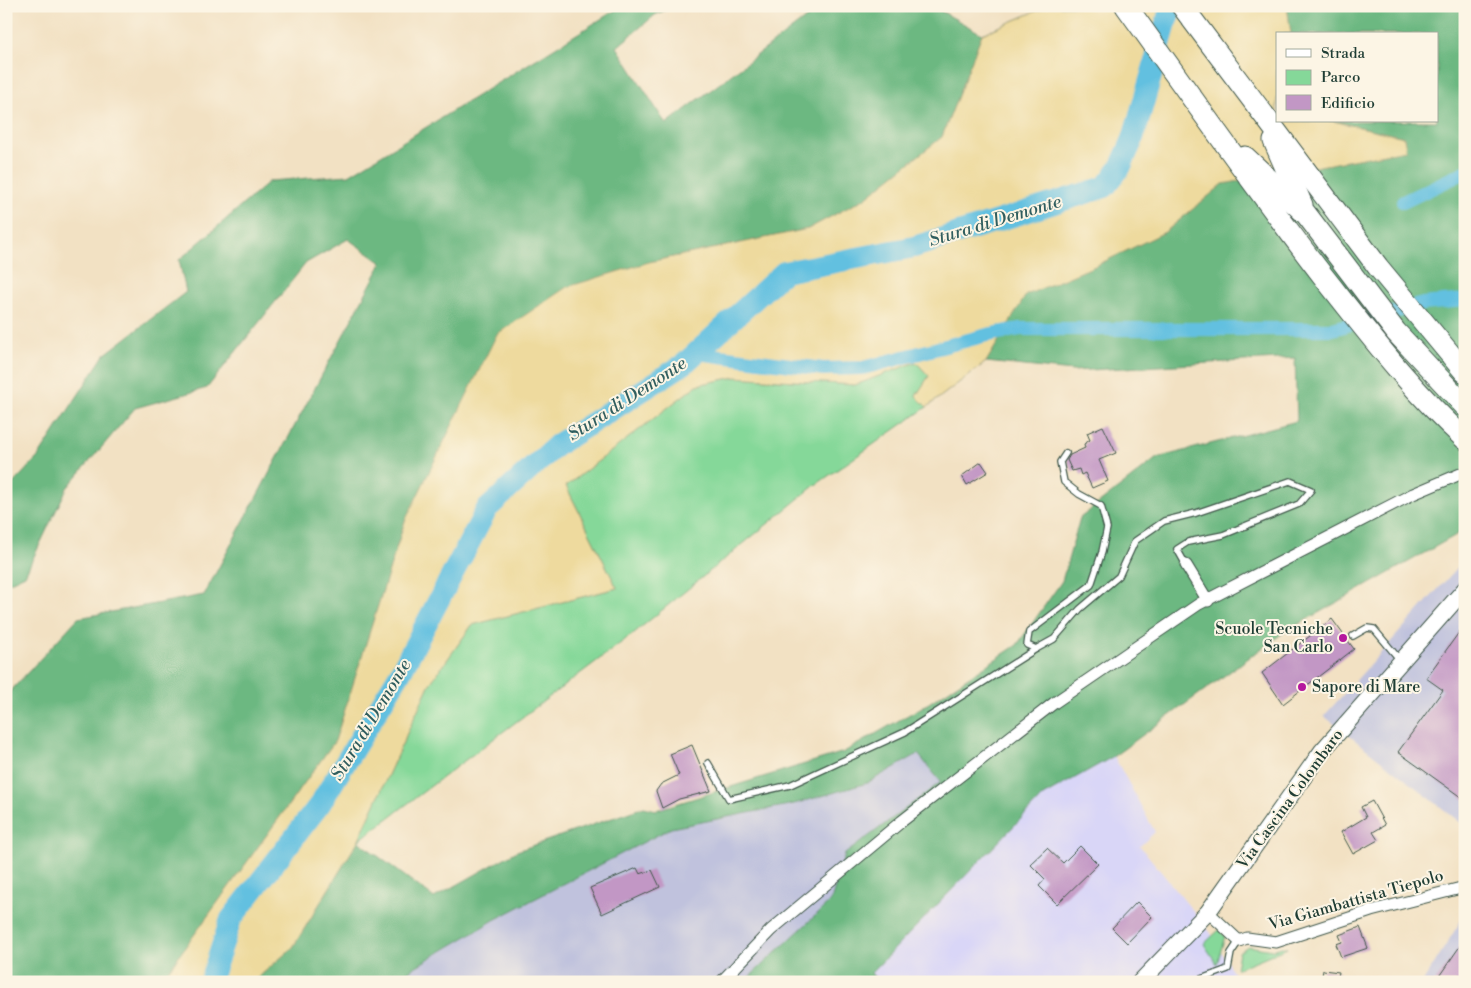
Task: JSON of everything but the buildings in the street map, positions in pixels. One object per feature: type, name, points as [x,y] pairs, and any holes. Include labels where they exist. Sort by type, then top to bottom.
[{"type":"highway","points":[[1126,6],[1273,210],[1379,348],[1428,404],[1465,439]]},
{"type":"highway","points":[[1182,6],[1257,109],[1294,154],[1378,268],[1465,372]]},
{"type":"highway","points":[[1257,109],[1275,142],[1306,214]]},
{"type":"highway","points":[[1210,122],[1306,214],[1396,332],[1465,406]]},
{"type":"main road","name":"Via Cascina Colombaro","points":[[1140,982],[1208,912],[1322,751],[1463,589]]},
{"type":"street","points":[[721,982],[771,930],[910,815],[1054,703],[1208,601],[1413,494],[1465,472]]},
{"type":"street","points":[[1186,565],[1208,601]]},
{"type":"street","name":"Via Giambattista Tiepolo","points":[[1239,941],[1247,938],[1276,942],[1371,912],[1465,887]]},
{"type":"street","points":[[1208,912],[1239,941]]},
{"type":"lane","points":[[1036,649],[1027,645],[1029,632],[1091,585],[1102,552],[1107,528],[1101,506],[1079,494],[1064,482],[1060,470],[1060,462],[1066,453]]},
{"type":"lane","points":[[708,763],[729,799],[790,785],[905,732],[1054,639],[1080,609],[1119,576],[1135,540],[1164,520],[1196,513],[1290,481],[1311,490],[1299,504],[1223,535],[1188,542],[1177,549],[1186,565]]},
{"type":"lane","points":[[1354,636],[1367,628],[1374,629],[1401,661]]},
{"type":"lane","points":[[1193,982],[1228,969],[1231,953],[1239,941]]},
{"type":"shaded area","points":[[1465,559],[1465,826],[1324,716]]},
{"type":"shaded area","points":[[918,754],[942,782],[846,854],[831,901],[744,982],[395,982],[413,968],[494,920],[671,828],[794,804],[867,783]]},
{"type":"shaded area","points":[[1114,756],[1155,832],[1140,846],[1210,932],[1234,974],[1208,982],[880,982],[871,973],[1043,796]]},
{"type":"shaded area","points":[[1465,914],[1465,982],[1423,982]]},
{"type":"green space","points":[[622,6],[674,6],[655,15],[617,47],[666,124],[822,6],[932,6],[982,34],[942,137],[864,199],[808,229],[649,262],[405,521],[335,741],[160,982],[6,982],[6,696],[78,618],[204,595],[382,263],[348,239],[306,263],[207,388],[135,408],[67,488],[25,575],[6,584],[6,491],[38,457],[104,355],[186,292],[179,260],[270,181],[349,175]]},
{"type":"green space","points":[[1287,6],[1465,6],[1465,530],[1283,633],[1114,756],[1043,796],[871,973],[878,982],[744,982],[831,901],[845,854],[941,782],[918,754],[867,783],[794,804],[671,828],[494,920],[413,968],[395,982],[253,982],[293,947],[358,841],[434,898],[517,851],[644,807],[656,810],[844,752],[929,703],[1017,645],[1062,581],[1080,518],[1157,458],[1297,421],[1295,358],[1073,371],[986,362],[1025,295],[1095,266],[1165,232],[1223,184],[1405,150],[1404,137],[1337,122],[1438,122],[1438,32],[1291,32]]},
{"type":"green space","points":[[916,362],[929,376],[916,396],[927,407],[814,486],[634,633],[358,841],[429,685],[472,625],[617,588],[566,486],[697,385],[735,377],[855,385]]},
{"type":"green space","points":[[1219,930],[1225,936],[1217,964],[1204,944]]},
{"type":"green space","points":[[1248,946],[1272,950],[1282,947],[1287,948],[1236,969],[1239,952]]},
{"type":"sand","points":[[1048,6],[1287,6],[1291,32],[1276,32],[1276,122],[1337,122],[1404,137],[1406,150],[1223,184],[1165,232],[1095,266],[1026,295],[986,362],[927,407],[916,396],[929,376],[916,362],[855,385],[735,377],[697,385],[566,486],[617,588],[472,625],[429,685],[358,841],[293,947],[253,982],[160,982],[335,741],[405,521],[497,334],[567,287],[649,262],[808,229],[864,199],[942,137],[982,34]]},
{"type":"waterway","name":"Stura di Demonte","points":[[210,982],[231,919],[320,804],[399,675],[487,509],[557,445],[684,364],[784,272],[914,247],[1105,187],[1120,168],[1133,139],[1171,6]]},
{"type":"waterway","points":[[1403,202],[1465,172]]},
{"type":"waterway","points":[[696,353],[823,369],[863,368],[987,335],[1020,329],[1333,329],[1423,304],[1465,300]]},
{"type":"place","name":"Scuole Tecniche San Carlo","points":[[1343,638]]},
{"type":"place","name":"Sapore di Mare","points":[[1302,687]]}]
